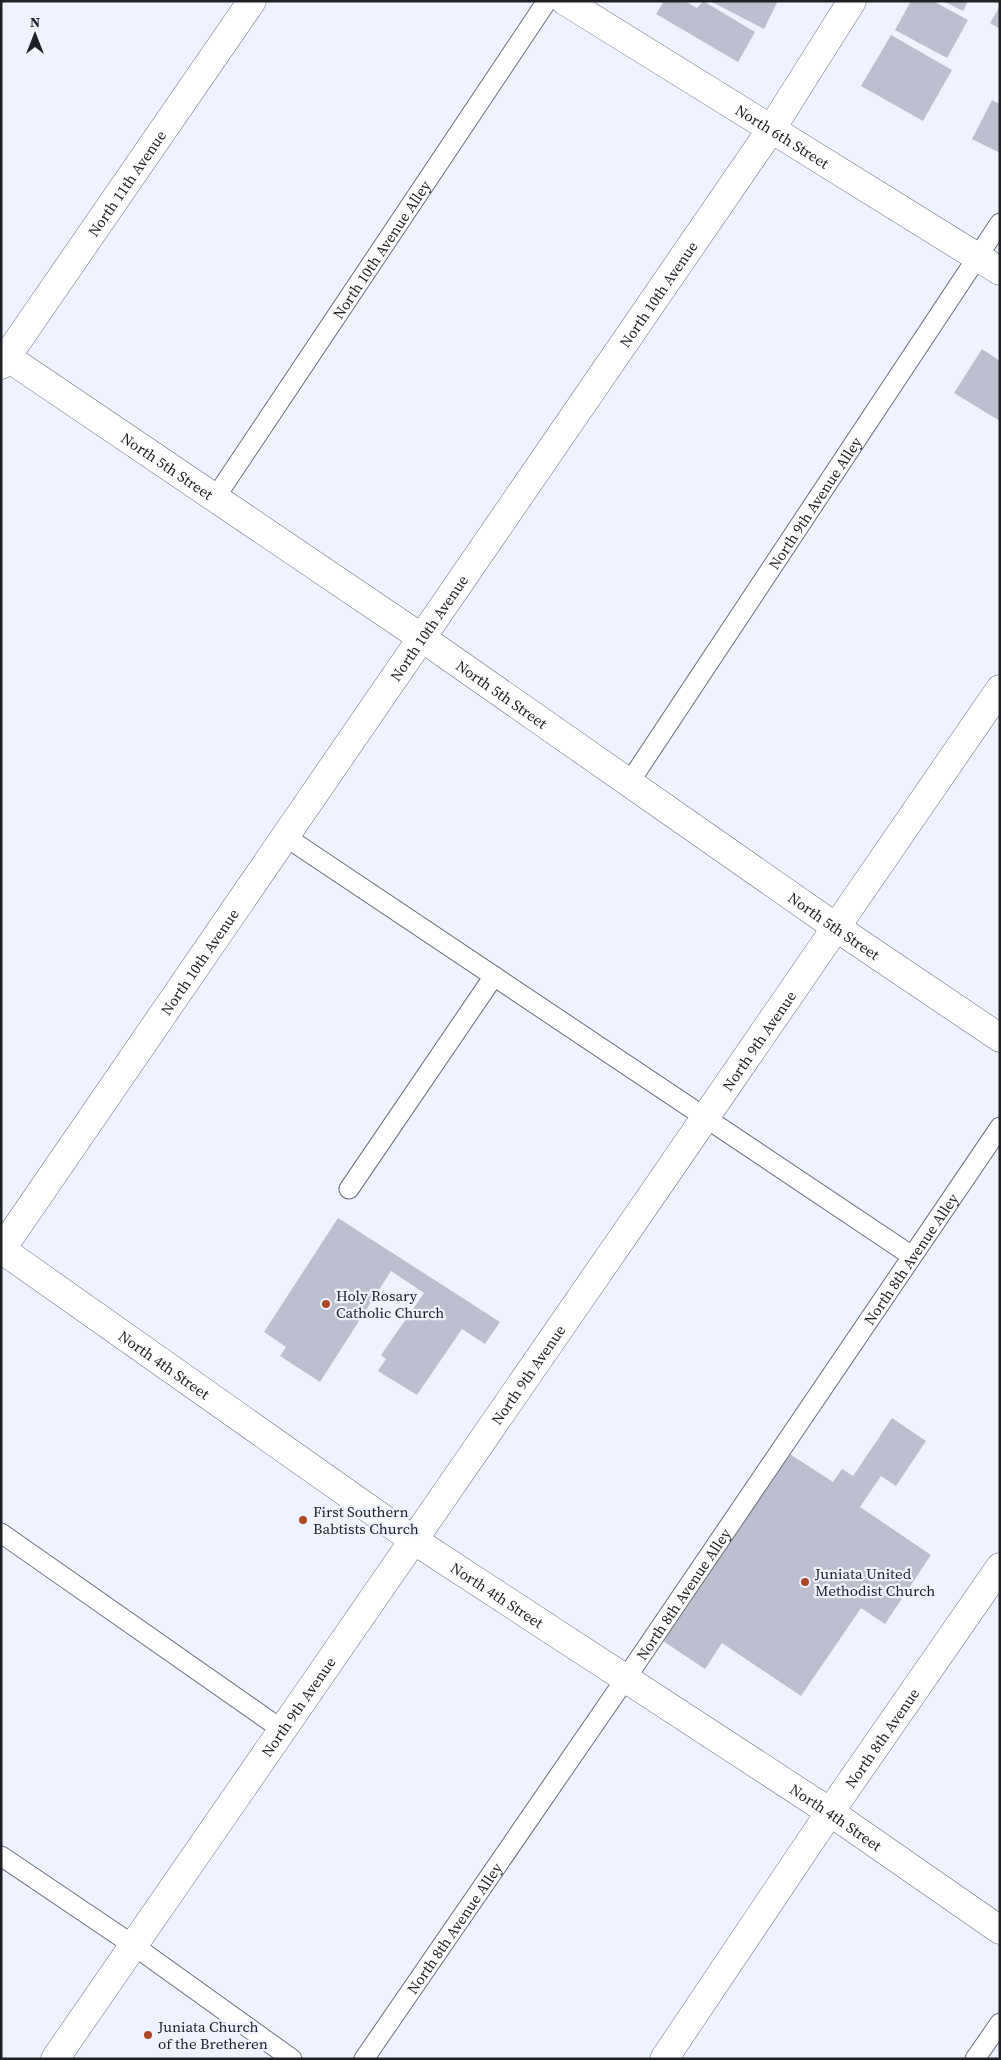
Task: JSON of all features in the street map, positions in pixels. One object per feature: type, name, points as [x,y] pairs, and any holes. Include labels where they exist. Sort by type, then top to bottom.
[{"type":"street","name":"North 11th Avenue","points":[[3,359],[252,1]]},
{"type":"street","name":"North 6th Street","points":[[565,1],[989,264]]},
{"type":"street","name":"North 10th Avenue","points":[[1,1250],[772,128],[852,1]]},
{"type":"street","name":"North 5th Street","points":[[3,359],[215,498],[422,638],[837,928],[1000,1038]]},
{"type":"street","name":"North 9th Avenue","points":[[55,2059],[412,1539],[837,928],[1000,689]]},
{"type":"street","name":"North 4th Street","points":[[1,1250],[412,1539],[830,1812],[1000,1930]]},
{"type":"street","name":"North 8th Avenue","points":[[664,2059],[830,1812],[1000,1567]]},
{"type":"lane","name":"North 10th Avenue Alley","points":[[215,498],[547,1]]},
{"type":"lane","name":"North 9th Avenue Alley","points":[[630,783],[989,264],[1000,223]]},
{"type":"lane","points":[[286,837],[912,1256]]},
{"type":"lane","points":[[349,1190],[494,976]]},
{"type":"lane","name":"North 8th Avenue Alley","points":[[364,2059],[626,1678],[1000,1127]]},
{"type":"lane","points":[[1,1533],[281,1729]]},
{"type":"lane","points":[[1,1856],[133,1945],[292,2059]]},
{"type":"lane","points":[[975,2059],[1000,2023]]},
{"type":"building","points":[[664,1],[685,1],[697,8],[703,1],[755,32],[738,62],[656,14]]},
{"type":"building","points":[[710,1],[778,1],[764,29]]},
{"type":"building","points":[[911,1],[933,1],[968,20],[947,58],[895,30]]},
{"type":"building","points":[[943,1],[968,1],[963,11]]},
{"type":"building","points":[[1000,6],[1000,29],[990,23]]},
{"type":"building","points":[[891,35],[952,70],[923,121],[861,86]]},
{"type":"building","points":[[992,100],[1000,104],[1000,153],[972,139]]},
{"type":"building","points":[[982,349],[1000,361],[1000,421],[954,393]]},
{"type":"building","name":"Holy Rosary Catholic Church","points":[[338,1218],[500,1322],[485,1344],[462,1329],[417,1395],[378,1371],[386,1359],[381,1355],[424,1293],[391,1271],[320,1382],[280,1356],[286,1347],[264,1332]]},
{"type":"building","name":"Juniata United Methodist Church","points":[[892,1418],[926,1441],[896,1486],[881,1476],[860,1507],[931,1555],[885,1624],[861,1608],[801,1696],[722,1643],[705,1669],[657,1637],[785,1451],[833,1482],[842,1469],[853,1476]]},
{"type":"place","name":"Holy Rosary Catholic Church","points":[[326,1304]]},
{"type":"place","name":"First Southern Babtists Church","points":[[303,1520]]},
{"type":"place","name":"Juniata United Methodist Church","points":[[805,1582]]},
{"type":"place","name":"Juniata Church of the Bretheren","points":[[148,2035]]}]
